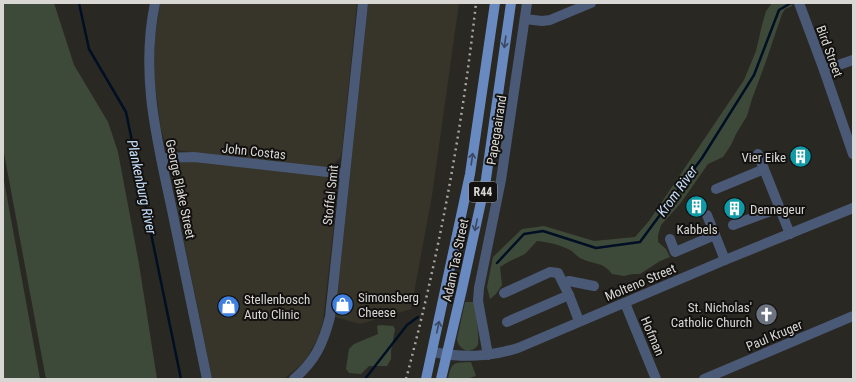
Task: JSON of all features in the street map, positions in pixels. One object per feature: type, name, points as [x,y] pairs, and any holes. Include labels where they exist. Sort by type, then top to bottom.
[{"type":"main road","name":"Adam Tas Street","points":[[426,379],[470,174],[495,3]]},
{"type":"main road","name":"Adam Tas Street","points":[[441,379],[486,179],[511,3]]},
{"type":"street","name":"George Blake Street","points":[[155,3],[152,16],[148,64],[151,102],[161,158],[207,379]]},
{"type":"street","name":"Stoffel Smit","points":[[294,379],[306,369],[318,352],[326,335],[330,317],[363,3]]},
{"type":"street","name":"Papegaairand","points":[[488,355],[478,301],[479,288],[501,180],[527,3]]},
{"type":"street","points":[[525,19],[542,21],[550,20],[591,3]]},
{"type":"street","name":"Bird Street","points":[[799,4],[853,154]]},
{"type":"street","points":[[824,70],[853,60]]},
{"type":"street","points":[[758,154],[790,234]]},
{"type":"street","name":"John Costas","points":[[161,158],[194,158],[345,174]]},
{"type":"street","points":[[716,189],[764,169]]},
{"type":"street","points":[[733,226],[779,208]]},
{"type":"street","name":"Molteno Street","points":[[433,352],[447,355],[473,356],[488,355],[518,348],[725,260],[853,208]]},
{"type":"street","points":[[707,216],[725,260]]},
{"type":"street","points":[[670,239],[675,252],[716,236]]},
{"type":"street","points":[[504,293],[550,272],[558,273],[580,321]]},
{"type":"street","points":[[564,284],[569,281],[594,286]]},
{"type":"street","points":[[507,322],[571,299]]},
{"type":"street","name":"Hofman","points":[[625,303],[656,379]]},
{"type":"street","name":"Paul Kruger","points":[[704,379],[853,316]]},
{"type":"shaded area","points":[[160,3],[357,3],[342,151],[340,158],[332,165],[324,167],[182,151],[170,146],[165,141],[161,130],[154,77],[155,36]]},
{"type":"shaded area","points":[[368,3],[459,3],[432,196],[411,309],[360,324],[335,317]]},
{"type":"shaded area","points":[[188,161],[324,176],[329,179],[336,188],[337,197],[323,321],[317,340],[308,356],[301,365],[284,379],[212,379],[171,176],[174,167],[180,163]]},
{"type":"green space","points":[[3,3],[54,3],[74,65],[108,122],[118,152],[139,264],[157,379],[46,379],[4,153]]},
{"type":"green space","points":[[772,3],[791,3],[792,6],[785,9],[782,14],[747,116],[723,157],[708,164],[680,204],[661,225],[658,235],[658,242],[666,249],[670,257],[660,261],[640,274],[624,276],[612,274],[602,265],[582,259],[570,250],[563,247],[537,241],[525,254],[500,267],[502,285],[496,294],[490,299],[487,287],[493,257],[522,229],[544,226],[594,241],[635,237],[649,221],[744,80],[756,51],[766,11]]},
{"type":"green space","points":[[3,175],[40,379],[3,379]]},
{"type":"green space","points":[[465,302],[474,302],[478,336],[477,345],[474,349],[468,351],[460,346],[457,339]]},
{"type":"green space","points":[[377,326],[393,326],[395,329],[391,359],[387,366],[369,366],[361,374],[349,373],[346,369],[349,349],[354,344],[378,334]]},
{"type":"green space","points":[[471,362],[476,376],[466,379],[448,379],[454,364]]},
{"type":"waterway","name":"Plankenburg River","points":[[79,3],[89,49],[126,112],[181,379]]},
{"type":"waterway","name":"Krom River","points":[[497,263],[524,234],[543,231],[596,248],[640,242],[702,158],[754,75],[779,10],[791,3]]},
{"type":"waterway","name":"Krom River","points":[[365,379],[407,325],[418,317]]},
{"type":"railway","points":[[406,379],[429,286],[448,192],[464,98],[476,3]]},
{"type":"place","name":"Vier Eike","points":[[801,157]]},
{"type":"place","name":"Kabbels","points":[[697,207]]},
{"type":"place","name":"Dennegeur","points":[[734,209]]},
{"type":"place","name":"Simonsberg Cheese","points":[[342,304]]},
{"type":"place","name":"Stellenbosch Auto Clinic","points":[[228,306]]},
{"type":"place","name":"St. Nicholas' Catholic Church","points":[[767,314]]}]
